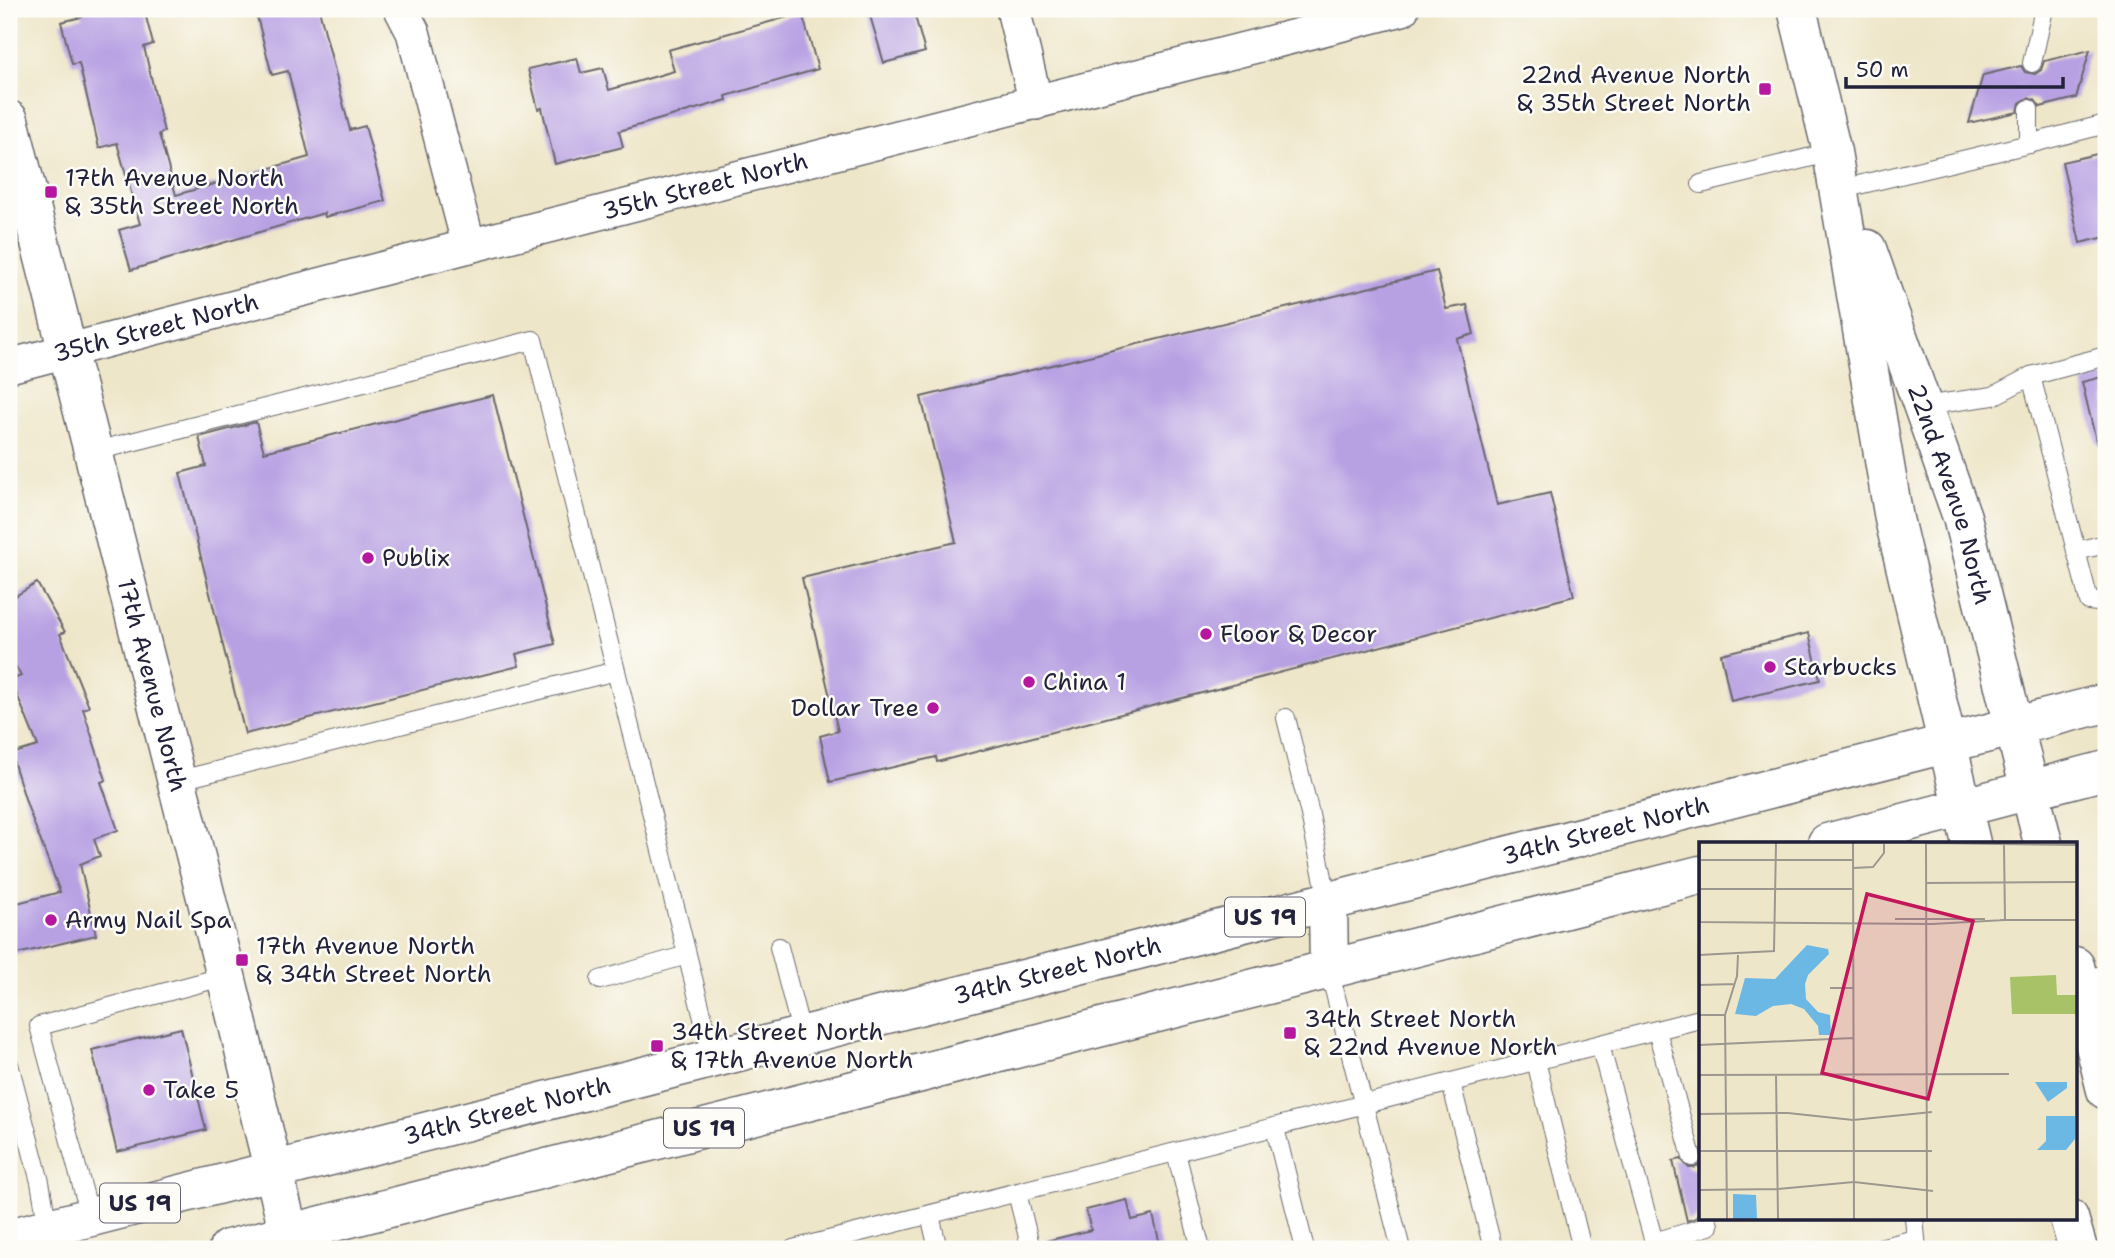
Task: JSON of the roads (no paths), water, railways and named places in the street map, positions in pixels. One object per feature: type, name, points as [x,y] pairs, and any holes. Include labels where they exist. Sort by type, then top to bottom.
[{"type":"main road","name":"22nd Avenue North","points":[[1797,9],[1832,152],[1894,519],[1966,826]]},
{"type":"main road","name":"17th Avenue North","points":[[9,120],[291,1242]]},
{"type":"main road","name":"22nd Avenue North","points":[[1832,152],[1962,517],[2043,842]]},
{"type":"main road","name":"34th Street North","points":[[9,1238],[2106,704]]},
{"type":"main road","points":[[1835,842],[1966,826],[2030,790],[2106,770]]},
{"type":"main road","name":"US 19","points":[[228,1249],[291,1242],[1699,875]]},
{"type":"main road","points":[[1328,901],[1329,970]]},
{"type":"main road","points":[[2087,974],[2106,1090]]},
{"type":"main road","points":[[2070,1220],[2078,1249]]},
{"type":"street","points":[[401,9],[413,32],[469,246]]},
{"type":"street","points":[[1013,9],[1036,103]]},
{"type":"street","name":"35th Street North","points":[[9,366],[1402,9]]},
{"type":"lane","points":[[2032,64],[2044,9]]},
{"type":"lane","points":[[2029,109],[2029,144]]},
{"type":"lane","points":[[1846,188],[2106,124]]},
{"type":"lane","points":[[1701,184],[1832,152]]},
{"type":"lane","points":[[92,452],[533,340],[713,1058]]},
{"type":"lane","points":[[1923,406],[1993,396],[2031,376],[2106,356]]},
{"type":"lane","points":[[2031,376],[2089,601],[2106,603]]},
{"type":"lane","points":[[2076,551],[2106,544]]},
{"type":"lane","points":[[176,781],[616,671]]},
{"type":"lane","points":[[1286,718],[1328,901]]},
{"type":"lane","points":[[779,947],[802,1035]]},
{"type":"lane","points":[[600,980],[687,955]]},
{"type":"lane","points":[[1329,970],[1401,1249]]},
{"type":"lane","points":[[90,1216],[39,1026],[226,976]]},
{"type":"lane","points":[[793,1249],[1699,1020]]},
{"type":"lane","points":[[1657,1031],[1692,1157]]},
{"type":"lane","points":[[1600,1045],[1654,1242],[1709,1226],[1708,1220]]},
{"type":"lane","points":[[1536,1061],[1582,1249]]},
{"type":"lane","points":[[9,1064],[37,1170],[48,1228]]},
{"type":"lane","points":[[1451,1083],[1493,1249]]},
{"type":"lane","points":[[1275,1128],[1305,1249]]},
{"type":"lane","points":[[1176,1153],[1201,1249]]},
{"type":"lane","points":[[1017,1193],[1031,1249]]},
{"type":"lane","points":[[930,1215],[939,1249]]},
{"type":"lane","points":[[1876,1249],[1916,1244],[1914,1220]]},
{"type":"place","name":"22nd Avenue North & 35th Street North","points":[[1765,89]]},
{"type":"place","name":"17th Avenue North & 35th Street North","points":[[51,192]]},
{"type":"place","name":"Publix","points":[[368,558]]},
{"type":"place","name":"Floor & Decor","points":[[1206,634]]},
{"type":"place","name":"Starbucks","points":[[1770,667]]},
{"type":"place","name":"China 1","points":[[1029,682]]},
{"type":"place","name":"Dollar Tree","points":[[933,708]]},
{"type":"place","name":"Army Nail Spa","points":[[51,920]]},
{"type":"place","name":"17th Avenue North & 34th Street North","points":[[242,960]]},
{"type":"place","name":"34th Street North & 22nd Avenue North","points":[[1290,1033]]},
{"type":"place","name":"34th Street North & 17th Avenue North","points":[[657,1046]]},
{"type":"place","name":"Take 5","points":[[149,1090]]}]
